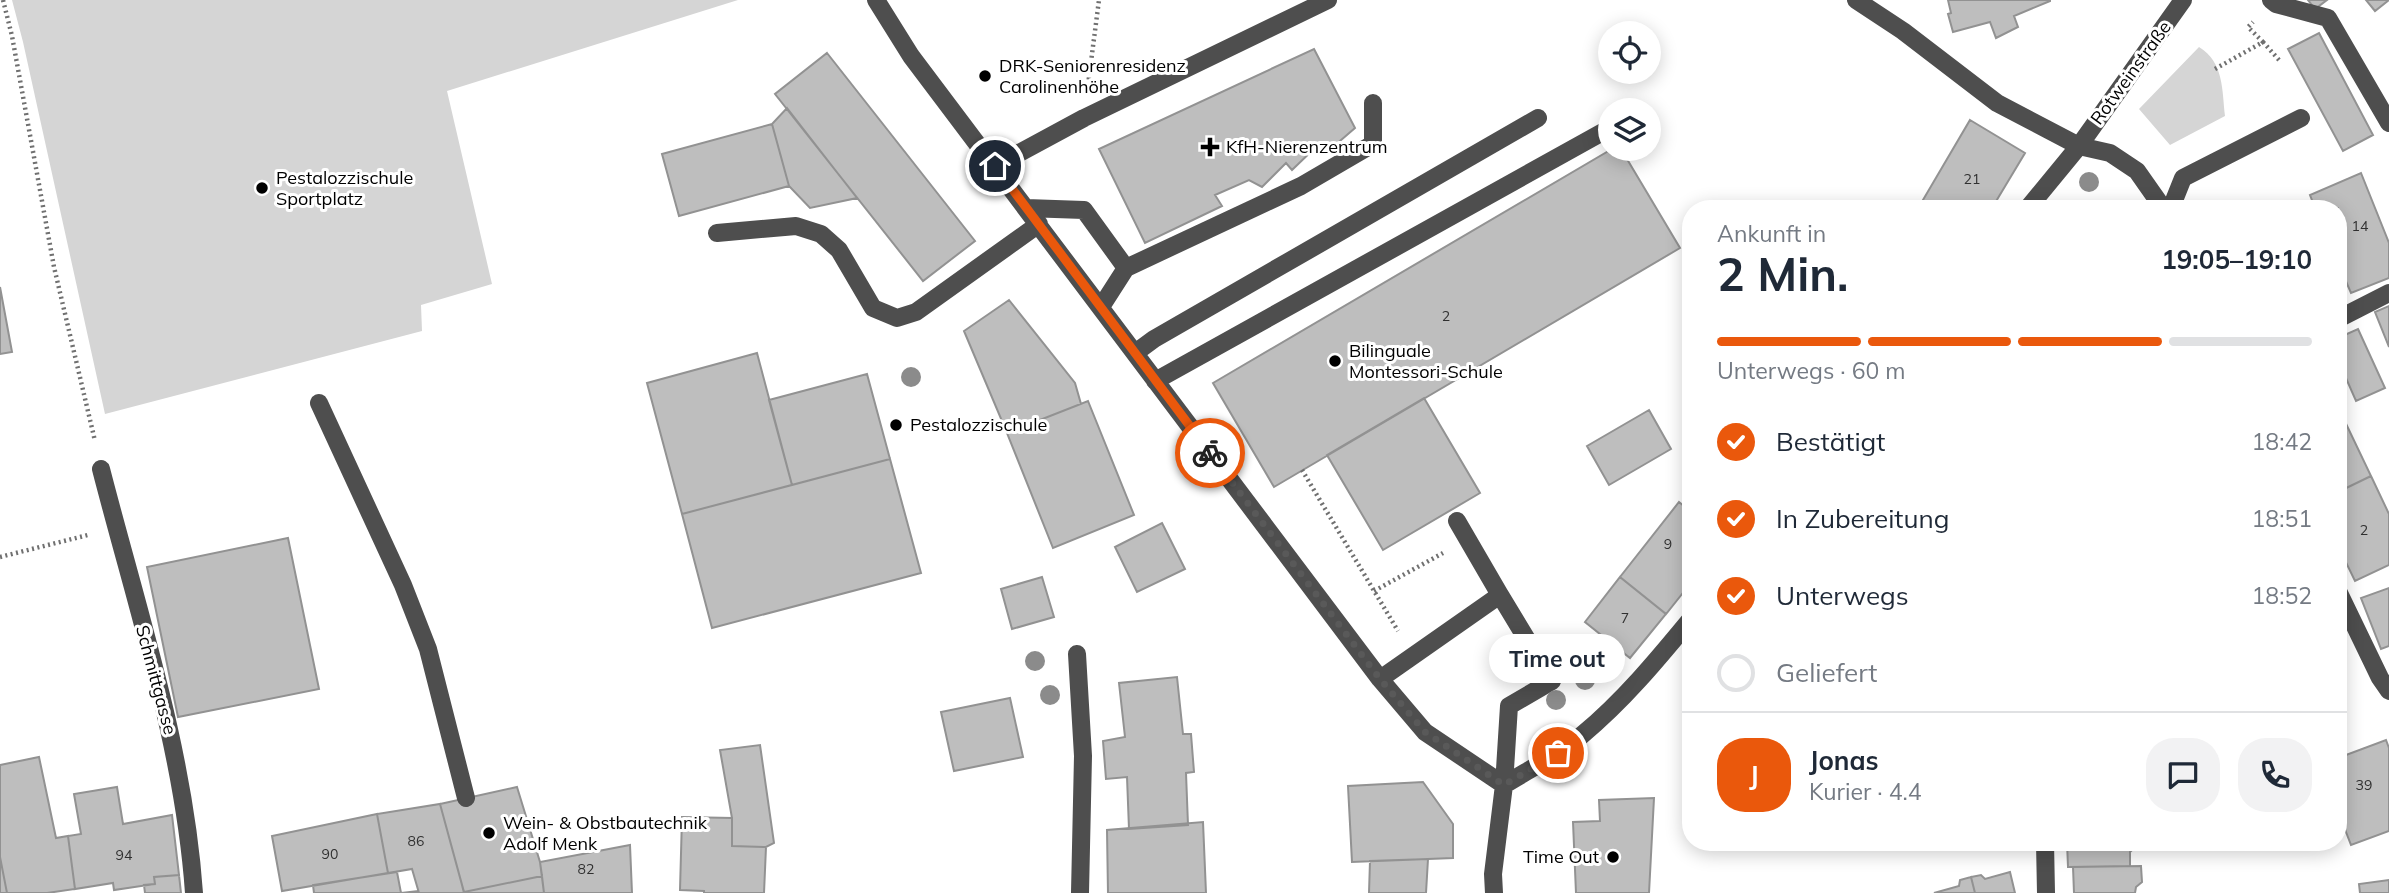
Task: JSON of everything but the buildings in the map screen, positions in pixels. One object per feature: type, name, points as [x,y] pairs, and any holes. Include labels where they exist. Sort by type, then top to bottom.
[{"type":"street","points":[[876,0],[911,56],[1380,679],[1425,732],[1504,785]]},
{"type":"street","points":[[995,166],[1084,118],[1328,0]]},
{"type":"street","points":[[1856,0],[1903,31],[1997,103],[2078,146],[2110,153],[2137,171],[2157,200]]},
{"type":"street","name":"Rotweinstraße","points":[[2034,200],[2078,146],[2183,0]]},
{"type":"street","points":[[2274,2],[2328,18],[2389,123]]},
{"type":"street","points":[[1101,307],[1126,268],[1300,186],[1373,144],[1373,103]]},
{"type":"street","points":[[1135,353],[1153,339],[1538,118]]},
{"type":"street","points":[[2174,200],[2183,178],[2301,118]]},
{"type":"street","points":[[1155,381],[1598,135]]},
{"type":"street","points":[[1026,208],[1084,210],[1126,268]]},
{"type":"street","points":[[717,233],[796,226],[821,234],[839,250],[873,308],[897,318],[916,312],[1039,224]]},
{"type":"street","points":[[2347,314],[2389,293]]},
{"type":"street","points":[[319,403],[403,585],[428,649],[466,798]]},
{"type":"street","name":"Schmittgasse","points":[[101,469],[172,741],[191,849],[194,893]]},
{"type":"street","points":[[1457,521],[1552,681],[1509,706],[1504,785],[1493,874],[1494,893]]},
{"type":"street","points":[[1380,679],[1500,595]]},
{"type":"street","points":[[2347,608],[2386,681]]},
{"type":"street","points":[[1504,785],[1583,735],[1636,685],[1682,630]]},
{"type":"street","points":[[1077,654],[1083,756],[1080,893]]},
{"type":"street","points":[[2045,851],[2046,893]]},
{"type":"path","points":[[3,0],[54,267],[101,469]]},
{"type":"path","points":[[1084,118],[1099,0]]},
{"type":"path","points":[[2274,2],[2248,27],[2280,61]]},
{"type":"path","points":[[2215,69],[2263,42]]},
{"type":"path","points":[[1302,470],[1413,656]]},
{"type":"path","points":[[0,557],[117,528]]},
{"type":"path","points":[[1374,591],[1468,540]]},
{"type":"shaded area","name":"Pestalozzischule Sportplatz","points":[[12,0],[738,0],[447,91],[492,284],[421,305],[422,331],[105,414]]},
{"type":"shaded area","points":[[2199,47],[2213,60],[2217,69],[2225,116],[2170,145],[2139,109]]},
{"type":"way so far","points":[[1210,453],[1380,679],[1425,732],[1504,785],[1558,753]]},
{"type":"place","name":"DRK-Seniorenresidenz Carolinenhöhe","points":[[985,76]]},
{"type":"place","name":"KfH-Nierenzentrum","points":[[1210,147]]},
{"type":"place","name":"Pestalozzischule Sportplatz","points":[[262,188]]},
{"type":"place","name":"Bilinguale Montessori-Schule","points":[[1335,361]]},
{"type":"place","name":"Pestalozzischule","points":[[896,425]]},
{"type":"place","name":"Time out","points":[[1558,753]]},
{"type":"place","name":"Wein- & Obstbautechnik Adolf Menk","points":[[489,833]]},
{"type":"place","name":"Time Out","points":[[1613,857]]},
{"type":"route","points":[[995,166],[1210,453]]}]
